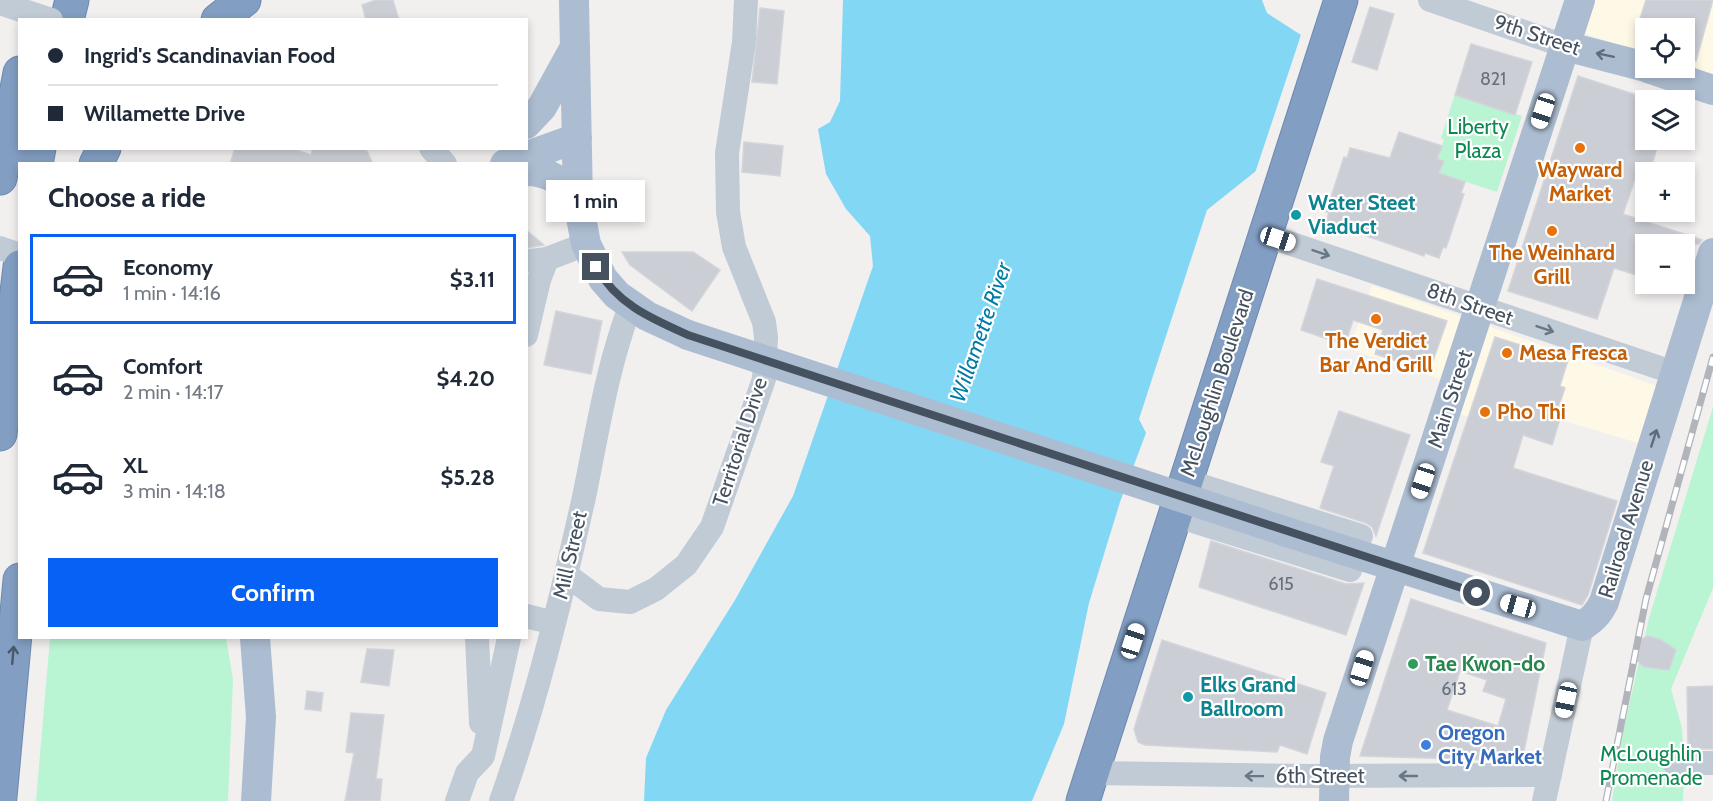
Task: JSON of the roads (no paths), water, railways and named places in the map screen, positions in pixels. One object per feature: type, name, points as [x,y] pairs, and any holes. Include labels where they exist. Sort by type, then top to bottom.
[{"type":"highway","points":[[34,18],[38,0]]},
{"type":"highway","points":[[68,18],[72,0]]},
{"type":"highway","points":[[221,18],[244,0]]},
{"type":"highway","name":"McLoughlin Boulevard","points":[[1087,787],[1341,0]]},
{"type":"highway","points":[[0,178],[18,84]]},
{"type":"highway","points":[[0,434],[18,284]]},
{"type":"highway","points":[[0,797],[18,602]]},
{"type":"main road","points":[[574,0],[578,201],[586,244],[603,279],[630,307],[688,335],[1395,569],[1582,626]]},
{"type":"main road","name":"Main Street","points":[[1334,789],[1338,741],[1580,0]]},
{"type":"main road","name":"9th Street","points":[[1565,46],[1635,64]]},
{"type":"main road","points":[[528,122],[542,107],[575,47]]},
{"type":"main road","name":"9th Street","points":[[1679,78],[1713,90]]},
{"type":"main road","points":[[511,162],[577,138]]},
{"type":"main road","points":[[494,162],[503,150]]},
{"type":"main road","points":[[528,171],[548,174],[558,179],[578,201]]},
{"type":"main road","name":"Railroad Avenue","points":[[1582,626],[1597,615],[1604,602],[1713,253]]},
{"type":"main road","points":[[255,639],[261,717],[256,801]]},
{"type":"street","name":"Territorial Drive","points":[[567,575],[599,599],[630,602],[656,589],[686,565],[712,526],[764,379],[766,337],[764,322],[734,247],[728,212],[728,153],[744,42],[746,0]]},
{"type":"street","name":"9th Street","points":[[1430,0],[1565,46]]},
{"type":"street","points":[[0,3],[45,18]]},
{"type":"street","points":[[433,150],[443,162]]},
{"type":"street","name":"8th Street","points":[[1265,234],[1675,373]]},
{"type":"street","points":[[528,326],[539,260],[586,244]]},
{"type":"street","points":[[0,248],[18,254]]},
{"type":"street","name":"Mill Street","points":[[503,799],[567,575],[610,376],[621,330],[630,307]]},
{"type":"street","points":[[1186,481],[1361,536]]},
{"type":"street","points":[[1174,515],[1350,570]]},
{"type":"street","points":[[528,616],[554,623]]},
{"type":"street","points":[[1544,801],[1582,626]]},
{"type":"street","points":[[477,639],[483,756]]},
{"type":"street","points":[[457,801],[467,773],[483,756],[509,639]]},
{"type":"street","points":[[483,756],[512,765]]},
{"type":"street","points":[[1674,763],[1713,763]]},
{"type":"street","name":"6th Street","points":[[1087,787],[1334,789],[1550,775]]},
{"type":"water","name":"Willamette River","points":[[843,0],[1262,0],[1267,13],[1301,35],[1261,167],[1207,210],[1139,419],[1146,433],[1120,502],[1089,603],[1064,724],[1032,801],[644,801],[646,758],[666,710],[735,600],[793,496],[873,266],[870,236],[846,209],[826,174],[818,129],[830,122],[840,101]]},
{"type":"railway","points":[[1606,801],[1646,599],[1713,357]]},
{"type":"place","name":"Wayward Market","points":[[1580,148]]},
{"type":"place","name":"Water Steet Viaduct","points":[[1296,215]]},
{"type":"place","name":"The Weinhard Grill","points":[[1552,231]]},
{"type":"place","name":"The Verdict Bar And Grill","points":[[1376,319]]},
{"type":"place","name":"Mesa Fresca","points":[[1507,353]]},
{"type":"place","name":"Pho Thi","points":[[1485,412]]},
{"type":"place","name":"Tae Kwon-do","points":[[1413,664]]},
{"type":"place","name":"Elks Grand Ballroom","points":[[1188,697]]},
{"type":"place","name":"Oregon City Market","points":[[1426,745]]},
{"type":"park label","name":"Liberty Plaza","points":[[1478,139]]},
{"type":"park label","name":"McLoughlin Promenade","points":[[1651,766]]}]
